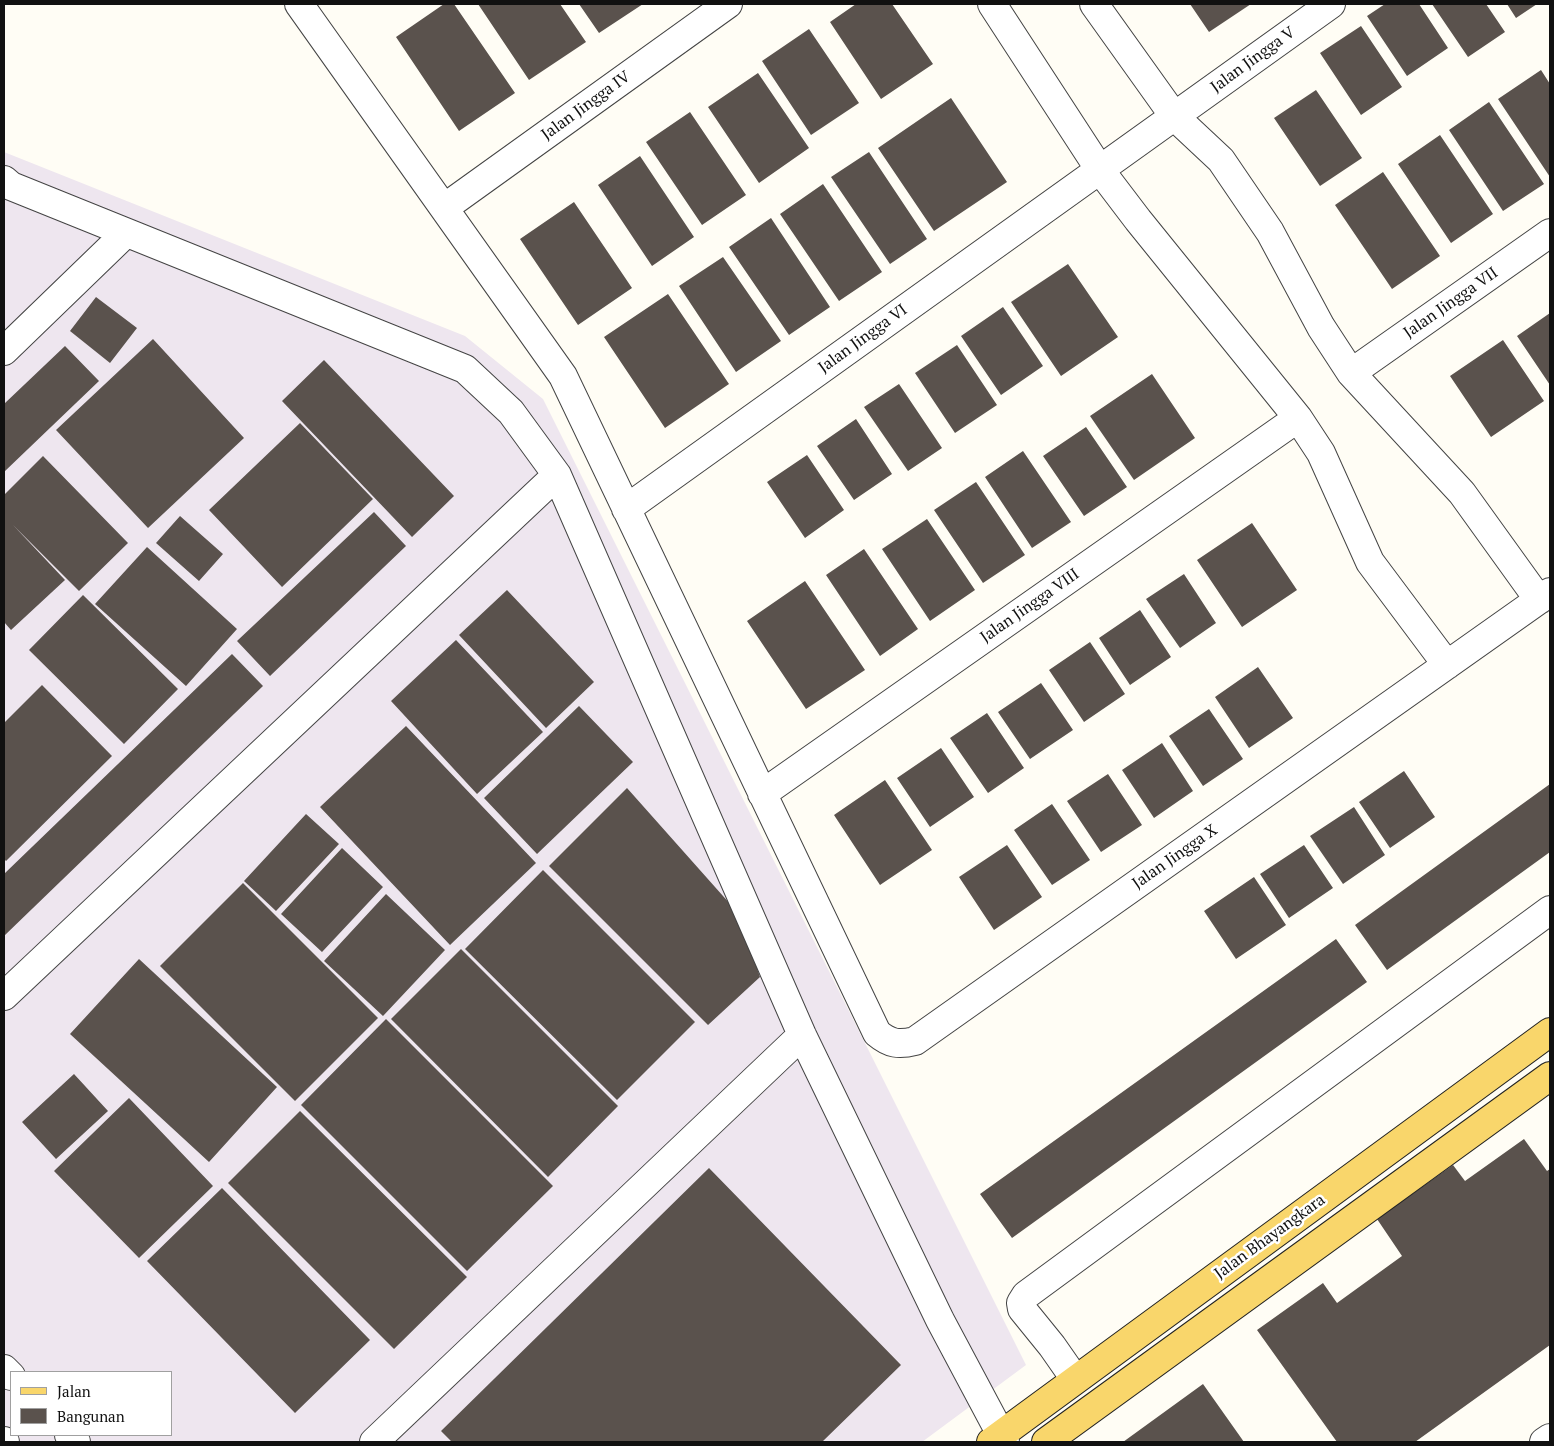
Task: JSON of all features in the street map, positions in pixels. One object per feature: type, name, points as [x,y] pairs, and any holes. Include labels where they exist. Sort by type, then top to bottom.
[{"type":"main road","name":"Jalan Bhayangkara","points":[[999,1440],[1075,1379],[1550,1032]]},
{"type":"main road","points":[[1046,1442],[1550,1076]]},
{"type":"street","points":[[299,4],[564,376],[762,794]]},
{"type":"street","name":"Jalan Jingga IV","points":[[444,208],[728,4]]},
{"type":"street","points":[[992,4],[1100,170],[1298,418],[1320,453],[1370,562],[1447,665]]},
{"type":"street","points":[[1094,4],[1174,116],[1221,160],[1270,232],[1321,327],[1351,373],[1462,493],[1545,596]]},
{"type":"street","name":"Jalan Jingga V","points":[[1100,170],[1331,4]]},
{"type":"street","name":"Jalan Jingga VI","points":[[626,509],[1100,170]]},
{"type":"street","points":[[4,180],[11,186],[464,369],[511,412],[557,475],[802,1035],[999,1440]]},
{"type":"street","points":[[4,351],[126,232]]},
{"type":"street","name":"Jalan Jingga VII","points":[[1351,373],[1550,233]]},
{"type":"street","name":"Jalan Jingga VIII","points":[[762,794],[1298,418]]},
{"type":"street","points":[[4,996],[557,475]]},
{"type":"street","name":"Jalan Jingga X","points":[[762,794],[877,1033],[887,1041],[901,1044],[915,1041],[1545,596]]},
{"type":"street","points":[[1075,1379],[1052,1346],[1022,1309],[1021,1303],[1026,1295],[1550,910]]},
{"type":"street","points":[[374,1442],[802,1035]]},
{"type":"street","points":[[1544,1442],[1550,1438]]},
{"type":"shaded area","points":[[4,152],[465,336],[543,399],[1026,1365],[922,1442],[4,1442]]},
{"type":"building","points":[[444,4],[454,4],[515,93],[459,131],[396,37]]},
{"type":"building","points":[[478,4],[560,4],[586,42],[529,80]]},
{"type":"building","points":[[579,4],[643,4],[599,33]]},
{"type":"building","points":[[856,4],[892,4],[933,64],[881,99],[830,22]]},
{"type":"building","points":[[1190,4],[1251,4],[1209,32]]},
{"type":"building","points":[[1385,4],[1419,4],[1448,48],[1407,76],[1367,16]]},
{"type":"building","points":[[1432,4],[1486,4],[1505,32],[1468,57]]},
{"type":"building","points":[[1507,4],[1537,4],[1516,18]]},
{"type":"building","points":[[1361,26],[1402,87],[1361,115],[1320,53]]},
{"type":"building","points":[[809,29],[859,103],[811,135],[762,61]]},
{"type":"building","points":[[1541,70],[1550,84],[1550,177],[1498,99]]},
{"type":"building","points":[[758,73],[809,148],[759,183],[708,107]]},
{"type":"building","points":[[1316,90],[1362,158],[1320,186],[1274,118]]},
{"type":"building","points":[[951,98],[1007,182],[934,231],[878,148]]},
{"type":"building","points":[[1489,102],[1544,184],[1503,211],[1449,130]]},
{"type":"building","points":[[690,112],[746,195],[702,225],[646,142]]},
{"type":"building","points":[[1440,135],[1493,214],[1451,243],[1398,164]]},
{"type":"building","points":[[869,152],[927,239],[890,264],[831,177]]},
{"type":"building","points":[[640,156],[694,237],[652,266],[598,185]]},
{"type":"building","points":[[1383,172],[1440,256],[1392,289],[1335,205]]},
{"type":"building","points":[[823,184],[882,272],[839,301],[780,214]]},
{"type":"building","points":[[574,202],[632,288],[578,325],[520,239]]},
{"type":"building","points":[[771,218],[830,307],[789,335],[729,247]]},
{"type":"building","points":[[723,257],[781,341],[736,372],[679,286]]},
{"type":"building","points":[[1068,264],[1118,337],[1061,376],[1011,302]]},
{"type":"building","points":[[668,294],[729,384],[665,428],[604,337]]},
{"type":"building","points":[[96,297],[137,328],[110,363],[70,331]]},
{"type":"building","points":[[1003,307],[1043,366],[1001,395],[961,336]]},
{"type":"building","points":[[1550,313],[1550,385],[1517,336]]},
{"type":"building","points":[[153,339],[244,438],[148,528],[56,430]]},
{"type":"building","points":[[1503,340],[1544,401],[1491,437],[1450,376]]},
{"type":"building","points":[[957,345],[997,405],[955,433],[915,373]]},
{"type":"building","points":[[65,346],[99,381],[4,472],[4,404]]},
{"type":"building","points":[[324,360],[454,496],[412,537],[282,401]]},
{"type":"building","points":[[1152,374],[1195,438],[1134,480],[1090,416]]},
{"type":"building","points":[[899,384],[942,448],[908,471],[864,407]]},
{"type":"building","points":[[856,419],[892,474],[854,500],[817,446]]},
{"type":"building","points":[[300,423],[373,499],[282,587],[209,510]]},
{"type":"building","points":[[1086,427],[1127,487],[1084,516],[1043,456]]},
{"type":"building","points":[[1023,451],[1071,522],[1032,548],[985,477]]},
{"type":"building","points":[[807,455],[844,510],[805,538],[767,482]]},
{"type":"building","points":[[43,456],[128,543],[79,591],[13,525],[65,580],[11,630],[4,622],[4,495]]},
{"type":"building","points":[[976,482],[1025,555],[983,583],[934,510]]},
{"type":"building","points":[[374,512],[406,546],[270,676],[237,641]]},
{"type":"building","points":[[180,516],[223,554],[199,581],[156,543]]},
{"type":"building","points":[[927,519],[975,590],[930,621],[882,549]]},
{"type":"building","points":[[1252,523],[1297,590],[1242,627],[1197,560]]},
{"type":"building","points":[[147,547],[237,629],[186,686],[95,604]]},
{"type":"building","points":[[864,549],[918,629],[880,656],[826,575]]},
{"type":"building","points":[[1184,574],[1216,623],[1180,648],[1146,599]]},
{"type":"building","points":[[805,581],[865,670],[806,709],[747,621]]},
{"type":"building","points":[[507,590],[594,682],[546,728],[459,635]]},
{"type":"building","points":[[83,595],[178,689],[124,744],[29,650]]},
{"type":"building","points":[[1140,610],[1171,657],[1130,685],[1099,638]]},
{"type":"building","points":[[456,640],[543,732],[477,794],[391,701]]},
{"type":"building","points":[[1090,642],[1125,694],[1084,722],[1049,670]]},
{"type":"building","points":[[232,654],[263,686],[4,936],[4,874]]},
{"type":"building","points":[[1258,667],[1293,718],[1249,748],[1215,697]]},
{"type":"building","points":[[1041,683],[1073,730],[1030,759],[998,712]]},
{"type":"building","points":[[42,685],[112,756],[6,861],[4,859],[4,723]]},
{"type":"building","points":[[579,706],[633,762],[537,854],[484,798]]},
{"type":"building","points":[[1209,709],[1243,759],[1203,786],[1169,736]]},
{"type":"building","points":[[987,713],[1024,768],[988,793],[950,738]]},
{"type":"building","points":[[406,726],[536,863],[450,945],[320,807]]},
{"type":"building","points":[[1162,743],[1193,791],[1154,818],[1122,770]]},
{"type":"building","points":[[941,748],[974,797],[930,827],[897,778]]},
{"type":"building","points":[[1404,771],[1435,817],[1390,848],[1359,802]]},
{"type":"building","points":[[1108,774],[1142,825],[1101,852],[1067,801]]},
{"type":"building","points":[[885,780],[932,850],[880,885],[834,815]]},
{"type":"building","points":[[1550,784],[1550,852],[1387,970],[1355,925]]},
{"type":"building","points":[[627,788],[739,914],[760,977],[708,1025],[549,866]]},
{"type":"building","points":[[1052,804],[1090,860],[1052,885],[1014,830]]},
{"type":"building","points":[[1354,807],[1385,855],[1343,884],[1310,836]]},
{"type":"building","points":[[306,814],[339,844],[276,911],[244,881]]},
{"type":"building","points":[[1007,845],[1042,897],[994,930],[959,877]]},
{"type":"building","points":[[1304,845],[1333,888],[1289,918],[1260,874]]},
{"type":"building","points":[[342,848],[383,887],[322,952],[281,914]]},
{"type":"building","points":[[543,870],[695,1022],[617,1100],[465,949]]},
{"type":"building","points":[[1254,877],[1286,925],[1236,959],[1204,911]]},
{"type":"building","points":[[243,883],[378,1018],[295,1101],[160,966]]},
{"type":"building","points":[[386,894],[445,950],[383,1016],[324,961]]},
{"type":"building","points":[[1336,939],[1367,982],[1012,1238],[980,1194]]},
{"type":"building","points":[[461,949],[618,1106],[548,1177],[391,1019]]},
{"type":"building","points":[[139,959],[277,1087],[209,1162],[70,1034]]},
{"type":"building","points":[[386,1019],[553,1186],[467,1271],[301,1105]]},
{"type":"building","points":[[74,1074],[108,1111],[56,1159],[22,1122]]},
{"type":"building","points":[[129,1098],[213,1186],[139,1258],[54,1171]]},
{"type":"building","points":[[300,1111],[467,1277],[394,1349],[228,1183]]},
{"type":"building","points":[[1524,1139],[1547,1171],[1550,1169],[1550,1345],[1415,1442],[1337,1442],[1257,1330],[1323,1283],[1337,1303],[1402,1256],[1377,1219],[1453,1165],[1465,1181]]},
{"type":"building","points":[[709,1168],[901,1365],[822,1442],[452,1442],[441,1431]]},
{"type":"building","points":[[222,1188],[370,1340],[295,1413],[147,1261]]},
{"type":"building","points":[[1203,1384],[1244,1442],[1123,1442]]}]
